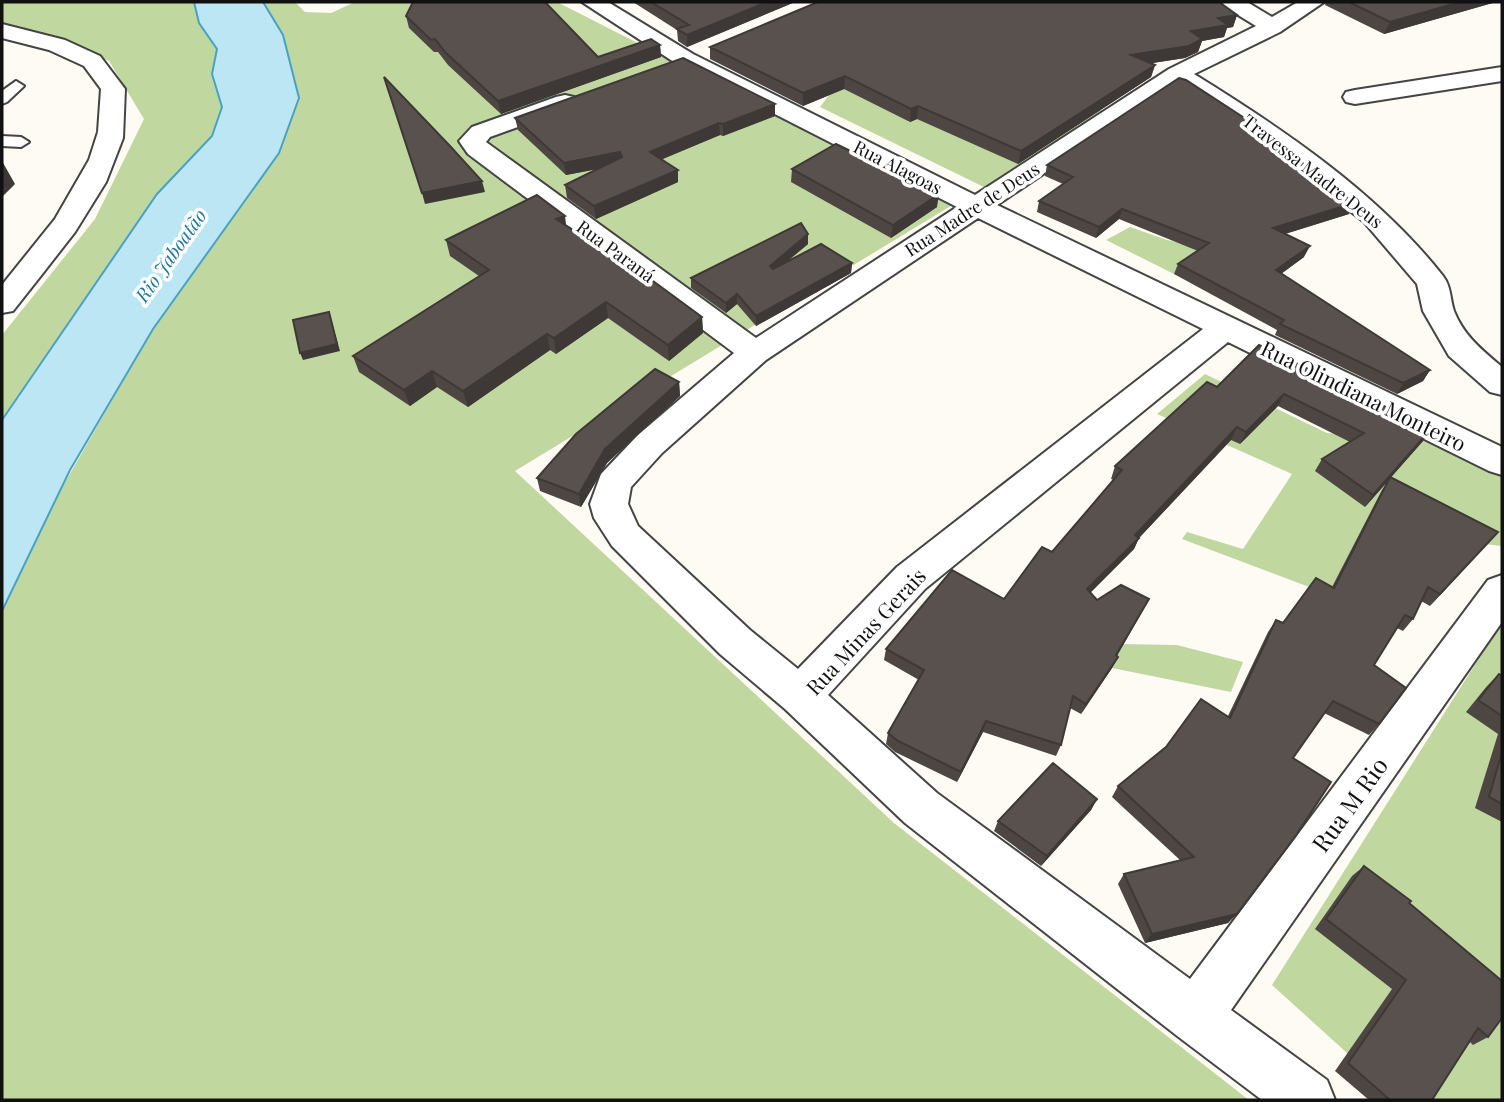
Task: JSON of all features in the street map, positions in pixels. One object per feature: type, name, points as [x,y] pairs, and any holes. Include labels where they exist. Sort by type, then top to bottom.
[{"type":"street","name":"Rua Alagoas","points":[[593,2],[697,54],[976,206],[1226,327]]},
{"type":"street","points":[[1233,2],[1272,27]]},
{"type":"street","name":"Rua Madre de Deus","points":[[800,696],[735,642],[625,536],[613,518],[609,504],[614,483],[650,444],[755,354],[1177,74],[1272,27],[1313,2]]},
{"type":"street","points":[[2,32],[57,45],[92,61],[113,89],[110,136],[99,170],[64,226],[2,304]]},
{"type":"street","points":[[659,68],[697,54]]},
{"type":"street","name":"Travessa Madre Deus","points":[[1177,74],[1245,116],[1374,216],[1432,282],[1439,312],[1460,349],[1502,384]]},
{"type":"street","points":[[1354,97],[1502,74]]},
{"type":"street","name":"Rua Paraná","points":[[581,96],[481,132],[472,141],[477,148],[755,354]]},
{"type":"street","name":"Rua Olindiana Monteiro","points":[[1226,327],[1502,462]]},
{"type":"street","name":"Rua Minas Gerais","points":[[1226,327],[911,578],[800,696],[920,808],[1307,1100]]},
{"type":"street","name":"Rua M Rio","points":[[1195,1016],[1502,591]]},
{"type":"lane","points":[[2,99],[16,86]]},
{"type":"lane","points":[[2,141],[22,142]]},
{"type":"green space","points":[[2,2],[194,2],[200,23],[217,49],[212,74],[222,107],[212,136],[157,194],[2,420],[2,335],[95,219],[144,119],[109,61],[52,36],[2,26]]},
{"type":"green space","points":[[263,2],[295,2],[305,12],[331,13],[355,2],[557,2],[954,204],[515,471],[894,823],[1249,1100],[2,1100],[2,611],[60,491],[153,329],[279,153],[283,35]]},
{"type":"green space","points":[[899,2],[1148,2],[1083,78],[1103,114],[988,189],[820,107]]},
{"type":"green space","points":[[1130,227],[1167,240],[1196,246],[1220,232],[1174,274],[1106,240]]},
{"type":"green space","points":[[1205,374],[1327,433],[1446,442],[1502,467],[1502,546],[1384,533],[1328,594],[1182,539],[1187,532],[1243,549],[1292,474],[1157,414]]},
{"type":"green space","points":[[1502,622],[1502,1100],[1399,1100],[1272,985]]},
{"type":"green space","points":[[1119,644],[1177,645],[1243,662],[1231,692],[1112,668],[1084,652]]},
{"type":"water","name":"Rio Jaboatão","points":[[194,2],[263,2],[283,35],[299,98],[279,153],[153,329],[70,470],[2,611],[2,420],[157,194],[212,136],[222,107],[212,74],[217,49],[199,23]]},
{"type":"building","points":[[413,2],[545,2],[598,57],[651,39],[660,45],[498,101],[445,52],[435,39],[431,40],[406,16]]},
{"type":"building","points":[[651,2],[767,2],[687,35],[677,29],[689,25]]},
{"type":"building","points":[[818,2],[1219,2],[1237,15],[1218,18],[1228,25],[1191,31],[1202,39],[1189,46],[1131,55],[1155,65],[1021,151],[918,106],[911,109],[845,76],[803,93],[710,47]]},
{"type":"building","points":[[1349,2],[1460,2],[1390,22]]},
{"type":"building","points":[[683,58],[775,104],[723,124],[719,123],[650,152],[678,170],[594,206],[565,185],[622,157],[620,152],[564,163],[515,118]]},
{"type":"building","points":[[384,77],[450,146],[482,181],[422,193]]},
{"type":"building","points":[[1179,78],[1246,119],[1354,203],[1273,228],[1310,246],[1276,270],[1430,370],[1403,383],[1280,324],[1284,320],[1178,264],[1209,243],[1122,209],[1099,227],[1039,201],[1073,177],[1047,165]]},
{"type":"building","points":[[836,144],[939,194],[893,225],[792,169]]},
{"type":"building","points":[[537,195],[565,216],[556,219],[653,281],[702,317],[668,345],[606,302],[554,338],[547,334],[463,391],[432,371],[404,390],[353,356],[489,270],[446,240]]},
{"type":"building","points":[[801,223],[808,234],[770,266],[773,269],[821,244],[852,263],[756,316],[737,294],[726,303],[691,278]]},
{"type":"building","points":[[329,312],[337,344],[300,353],[293,320]]},
{"type":"building","points":[[1259,345],[1431,429],[1373,495],[1322,459],[1364,433],[1284,394],[1246,432],[1237,427],[1135,535],[1139,538],[1087,589],[1097,600],[1121,585],[1149,599],[1116,655],[1118,657],[1086,704],[1073,696],[1061,745],[986,721],[961,772],[898,741],[888,733],[924,670],[886,649],[952,570],[1004,599],[1042,547],[1052,552],[1122,470],[1115,466],[1207,382],[1217,387]]},
{"type":"building","points":[[655,369],[679,382],[605,449],[579,494],[537,478],[576,434]]},
{"type":"building","points":[[1390,477],[1498,532],[1440,594],[1428,587],[1413,619],[1405,615],[1374,665],[1406,688],[1379,724],[1333,701],[1293,758],[1331,782],[1295,837],[1237,914],[1152,934],[1124,874],[1194,857],[1118,786],[1166,747],[1201,699],[1230,718],[1276,620],[1283,623],[1316,578],[1334,588]]},
{"type":"building","points":[[1499,674],[1502,676],[1502,716],[1478,700]]},
{"type":"building","points":[[1502,752],[1502,804],[1489,797]]},
{"type":"building","points":[[1053,763],[1097,799],[1047,856],[998,821]]},
{"type":"building","points":[[1364,866],[1411,901],[1409,903],[1502,981],[1502,1018],[1488,1037],[1478,1028],[1432,1100],[1390,1100],[1348,1063],[1406,980],[1326,919]]}]
